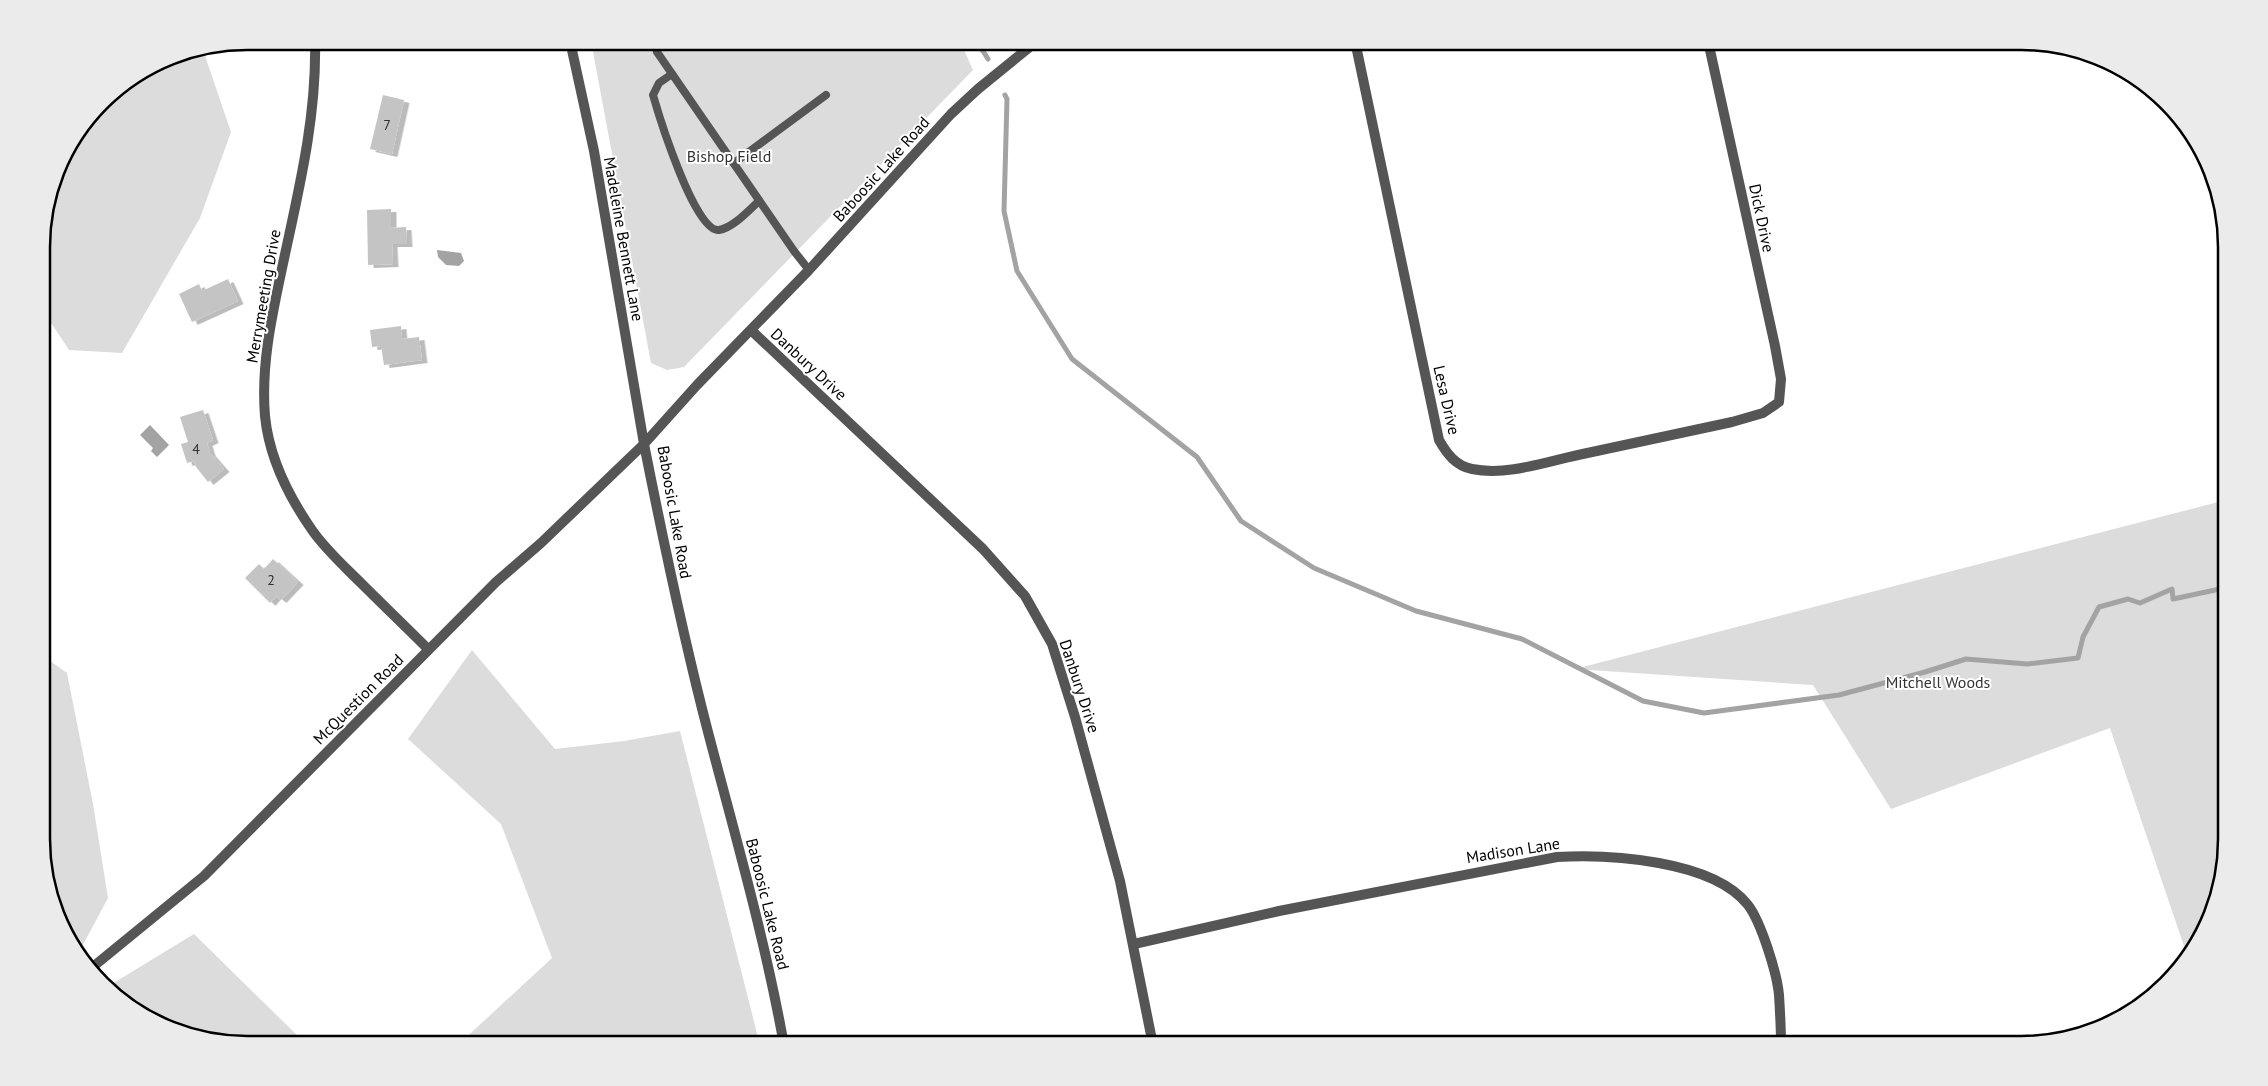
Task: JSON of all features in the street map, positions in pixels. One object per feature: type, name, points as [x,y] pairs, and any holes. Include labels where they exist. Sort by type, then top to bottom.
[{"type":"street","name":"Merrymeeting Drive","points":[[315,50],[316,65],[312,106],[303,167],[269,331],[264,374],[265,417],[274,458],[290,496],[313,532],[341,563],[428,649]]},
{"type":"street","name":"Madeleine Bennett Lane","points":[[572,50],[594,151],[644,444]]},
{"type":"street","name":"Baboosic Lake Road","points":[[782,1036],[740,854],[682,629],[644,444],[697,385],[810,270],[951,114],[1026,50]]},
{"type":"street","name":"Lesa Drive","points":[[1357,50],[1439,440],[1447,454],[1458,464],[1471,469],[1487,470],[1524,467],[1732,422],[1763,413],[1780,402]]},
{"type":"street","name":"Dick Drive","points":[[1710,50],[1775,346],[1781,379],[1780,402]]},
{"type":"street","name":"Danbury Drive","points":[[752,331],[983,549],[1025,596],[1052,644],[1075,717],[1108,835],[1134,944],[1151,1036]]},
{"type":"street","name":"McQuestion Road","points":[[96,965],[204,876],[428,649],[644,444]]},
{"type":"street","name":"Madison Lane","points":[[1134,944],[1288,909],[1557,857],[1590,855],[1620,857],[1690,870],[1732,891],[1748,904],[1758,923],[1779,993],[1781,1036]]},
{"type":"lane","points":[[657,52],[759,201],[810,270]]},
{"type":"lane","points":[[672,74],[659,83],[653,95],[668,144],[701,218],[711,228],[718,230],[730,225],[759,201]]},
{"type":"lane","points":[[734,163],[826,95]]},
{"type":"green space","name":"Bishop Field","points":[[593,50],[964,50],[973,70],[684,367],[667,370],[651,363]]},
{"type":"green space","points":[[205,55],[231,132],[200,218],[122,353],[69,350],[50,321],[50,234],[60,184],[70,160],[83,138],[99,117],[127,91],[160,70],[184,60]]},
{"type":"green space","name":"Mitchell Woods","points":[[2218,502],[2218,852],[2208,902],[2198,926],[2185,948],[2110,728],[1891,809],[1813,685],[1575,669]]},
{"type":"green space","points":[[472,650],[555,749],[624,741],[680,731],[758,1036],[468,1036],[552,958],[501,824],[408,739]]},
{"type":"green space","points":[[50,661],[67,673],[93,804],[108,898],[82,946],[70,926],[60,902],[50,852]]},
{"type":"green space","points":[[194,934],[298,1036],[234,1036],[184,1026],[149,1010],[113,983]]},
{"type":"shaded area","points":[[437,250],[461,253],[464,261],[459,266],[446,265],[438,257]]},
{"type":"shaded area","points":[[150,425],[169,445],[157,457],[151,451],[153,448],[140,435]]},
{"type":"building","points":[[383,95],[404,100],[392,154],[370,149]]},
{"type":"building","points":[[391,209],[391,228],[406,227],[407,244],[392,244],[393,264],[368,265],[367,210]]},
{"type":"building","points":[[228,279],[238,301],[192,322],[179,294],[199,284],[202,291]]},
{"type":"building","points":[[401,326],[402,339],[419,337],[422,360],[384,365],[381,346],[372,347],[370,330]]},
{"type":"building","points":[[203,410],[213,440],[207,443],[210,453],[224,469],[208,482],[196,467],[194,461],[187,463],[181,444],[188,442],[180,417]]},
{"type":"building","points":[[273,559],[298,582],[281,600],[276,596],[270,603],[245,578],[259,564],[264,569]]},
{"type":"waterway","points":[[982,50],[988,59]]},
{"type":"waterway","points":[[1005,95],[1007,99],[1004,211],[1017,271],[1072,359],[1197,457],[1241,521],[1314,568],[1416,611],[1522,639],[1643,701],[1704,713],[1839,695],[1966,659],[2027,664],[2078,658],[2083,637],[2099,607],[2128,599],[2140,603],[2172,589],[2173,599],[2218,589]]}]
